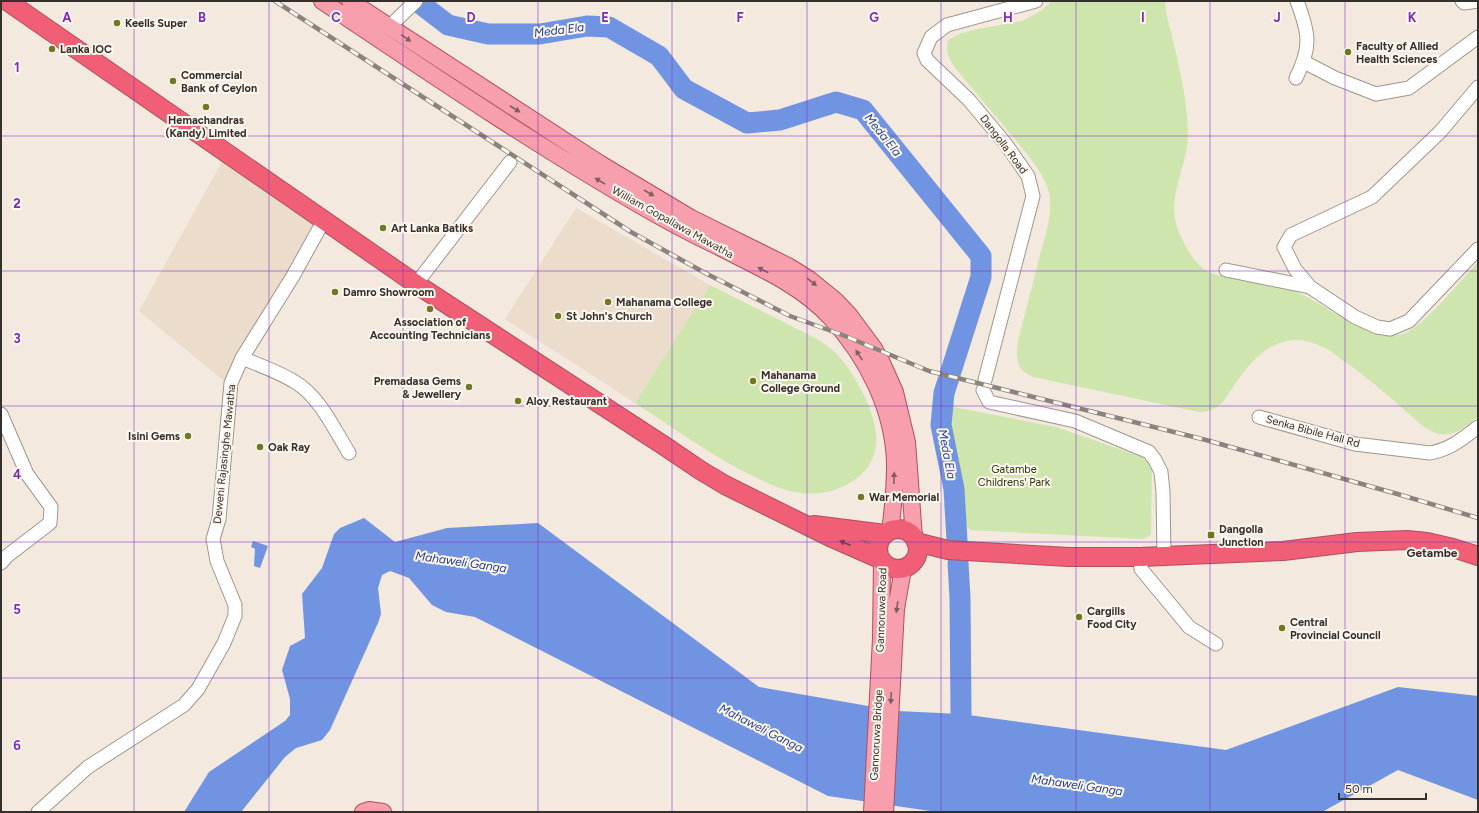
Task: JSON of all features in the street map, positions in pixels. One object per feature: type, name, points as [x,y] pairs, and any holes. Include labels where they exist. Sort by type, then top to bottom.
[{"type":"highway","points":[[7,1],[416,284],[700,470],[760,504],[881,561],[888,567],[896,569],[908,566],[948,550]]},
{"type":"highway","points":[[802,523],[887,532],[899,529],[908,532],[915,540],[918,550],[916,557],[908,566]]},
{"type":"highway","points":[[881,561],[878,553],[878,546],[880,539],[887,532]]},
{"type":"highway","points":[[915,540],[948,550],[1068,558],[1140,557],[1283,551],[1357,542],[1407,540],[1434,544],[1478,556]]},
{"type":"main road","name":"William Gopallawa Mawatha","points":[[322,1],[573,165],[658,216],[786,282],[817,304],[831,318],[859,355],[880,395],[889,420],[895,464],[893,505],[887,532]]},
{"type":"main road","name":"William Gopallawa Mawatha","points":[[350,1],[599,164],[691,218],[788,266],[809,279],[836,301],[850,316],[873,347],[895,392],[907,442],[915,540]]},
{"type":"main road","name":"Gannoruwa Road","points":[[881,561],[882,609],[886,658]]},
{"type":"main road","name":"Gannoruwa Road","points":[[886,658],[896,609],[908,566]]},
{"type":"main road","name":"Gannoruwa Bridge","points":[[872,812],[886,658]]},
{"type":"main road","name":"Gannoruwa Bridge","points":[[884,812],[886,658]]},
{"type":"main road","points":[[363,812],[369,810],[383,812]]},
{"type":"street","points":[[389,26],[416,1]]},
{"type":"street","name":"Dangolla Road","points":[[1035,1],[947,25],[931,37],[924,53],[927,60],[969,100],[1005,142],[1028,176],[1033,196],[984,385],[989,402],[1075,422],[1149,452],[1161,472],[1163,492],[1164,556]]},
{"type":"street","points":[[1296,78],[1304,62],[1308,47],[1305,22],[1297,1]]},
{"type":"street","points":[[1462,1],[1464,3],[1478,1]]},
{"type":"street","points":[[1304,62],[1335,78],[1376,94],[1409,88],[1478,37]]},
{"type":"street","points":[[1478,87],[1440,132],[1372,197],[1291,235],[1284,247],[1295,269],[1310,287],[1355,317],[1378,327],[1390,329],[1409,321],[1478,249]]},
{"type":"street","points":[[416,284],[510,162]]},
{"type":"street","name":"Deweni Rajasinghe Mawatha","points":[[38,812],[88,767],[184,705],[198,689],[224,643],[235,616],[235,605],[217,561],[213,539],[219,519],[231,383],[242,358],[293,276],[324,220]]},
{"type":"street","points":[[1226,270],[1310,287]]},
{"type":"street","points":[[242,358],[295,382],[319,405],[349,453]]},
{"type":"street","points":[[1,414],[27,474],[51,507],[50,523],[7,556],[1,563]]},
{"type":"street","name":"Senka Bibile Hall Rd","points":[[1259,417],[1355,444],[1430,453],[1442,451],[1458,443],[1478,427]]},
{"type":"street","points":[[1140,557],[1141,569],[1189,627],[1216,644]]},
{"type":"shaded area","points":[[223,160],[314,223],[287,272],[236,354],[224,381],[139,311]]},
{"type":"shaded area","name":"Mahanama College","points":[[576,208],[710,285],[635,403],[505,319]]},
{"type":"green space","points":[[1052,1],[1165,1],[1183,86],[1188,132],[1185,157],[1178,181],[1174,205],[1175,218],[1183,241],[1193,258],[1202,268],[1222,276],[1267,282],[1282,286],[1303,295],[1367,330],[1380,334],[1393,335],[1405,333],[1423,321],[1478,262],[1478,417],[1452,434],[1438,434],[1431,431],[1332,352],[1326,348],[1301,340],[1291,340],[1278,344],[1263,352],[1245,370],[1221,404],[1212,409],[1199,412],[1033,377],[1023,371],[1017,358],[1018,341],[1048,227],[1050,212],[1049,192],[1042,175],[1028,155],[951,62],[948,55],[947,44],[948,40],[959,34],[1022,21],[1041,11]]},
{"type":"green space","name":"Mahanama College Ground","points":[[710,285],[815,338],[832,350],[845,363],[865,397],[874,422],[876,433],[874,456],[860,476],[848,484],[831,491],[808,494],[785,490],[759,479],[727,462],[635,403]]},
{"type":"green space","name":"Gatambe Childrens' Park","points":[[953,407],[1056,427],[1142,457],[1152,465],[1151,535],[1143,539],[970,530],[964,523],[947,415]]},
{"type":"water","name":"Mahaweli Ganga","points":[[364,518],[395,542],[447,528],[538,523],[759,687],[897,711],[961,714],[1226,750],[1398,687],[1478,696],[1478,800],[1398,770],[1322,812],[937,812],[828,796],[475,617],[446,612],[432,605],[409,578],[390,571],[382,575],[378,588],[381,614],[378,623],[330,730],[322,740],[296,748],[285,757],[241,812],[184,812],[209,772],[285,721],[290,715],[290,699],[282,670],[290,646],[305,638],[302,594],[322,568],[334,534],[340,528]]},
{"type":"water","points":[[253,541],[268,546],[260,568],[254,566],[255,549],[251,547]]},
{"type":"waterway","name":"Meda Ela","points":[[421,3],[448,25],[488,34],[540,34],[587,26],[609,27],[659,56],[684,89],[747,123],[780,120],[836,102],[863,110],[981,256],[981,277],[944,393],[941,425],[954,489],[957,540]]},
{"type":"waterway","name":"Meda Ela","points":[[958,563],[960,598],[961,714],[958,742]]},
{"type":"railway","points":[[275,1],[631,232],[707,274],[790,316],[845,336],[929,371],[1206,440],[1478,518]]},
{"type":"place","name":"Keells Super","points":[[117,23]]},
{"type":"place","name":"Lanka IOC","points":[[52,49]]},
{"type":"place","name":"Faculty of Allied Health Sciences","points":[[1348,52]]},
{"type":"place","name":"Commercial Bank of Ceylon","points":[[173,81]]},
{"type":"place","name":"Hemachandras (Kandy) Limited","points":[[206,107]]},
{"type":"place","name":"Art Lanka Batiks","points":[[383,228]]},
{"type":"place","name":"Damro Showroom","points":[[335,292]]},
{"type":"place","name":"Mahanama College","points":[[608,302]]},
{"type":"place","name":"Association of Accounting Technicians","points":[[430,309]]},
{"type":"place","name":"St John's Church","points":[[558,316]]},
{"type":"place","name":"Mahanama College Ground","points":[[753,381]]},
{"type":"place","name":"Premadasa Gems & Jewellery","points":[[469,387]]},
{"type":"place","name":"Aloy Restaurant","points":[[518,401]]},
{"type":"place","name":"Isini Gems","points":[[188,436]]},
{"type":"place","name":"Oak Ray","points":[[260,447]]},
{"type":"place","name":"War Memorial","points":[[861,497]]},
{"type":"place","name":"Dangolla Junction","points":[[1211,535]]},
{"type":"place","name":"Cargills Food City","points":[[1079,617]]},
{"type":"place","name":"Central Provincial Council","points":[[1282,628]]},
{"type":"district","name":"Getambe","points":[[1432,553]]}]
